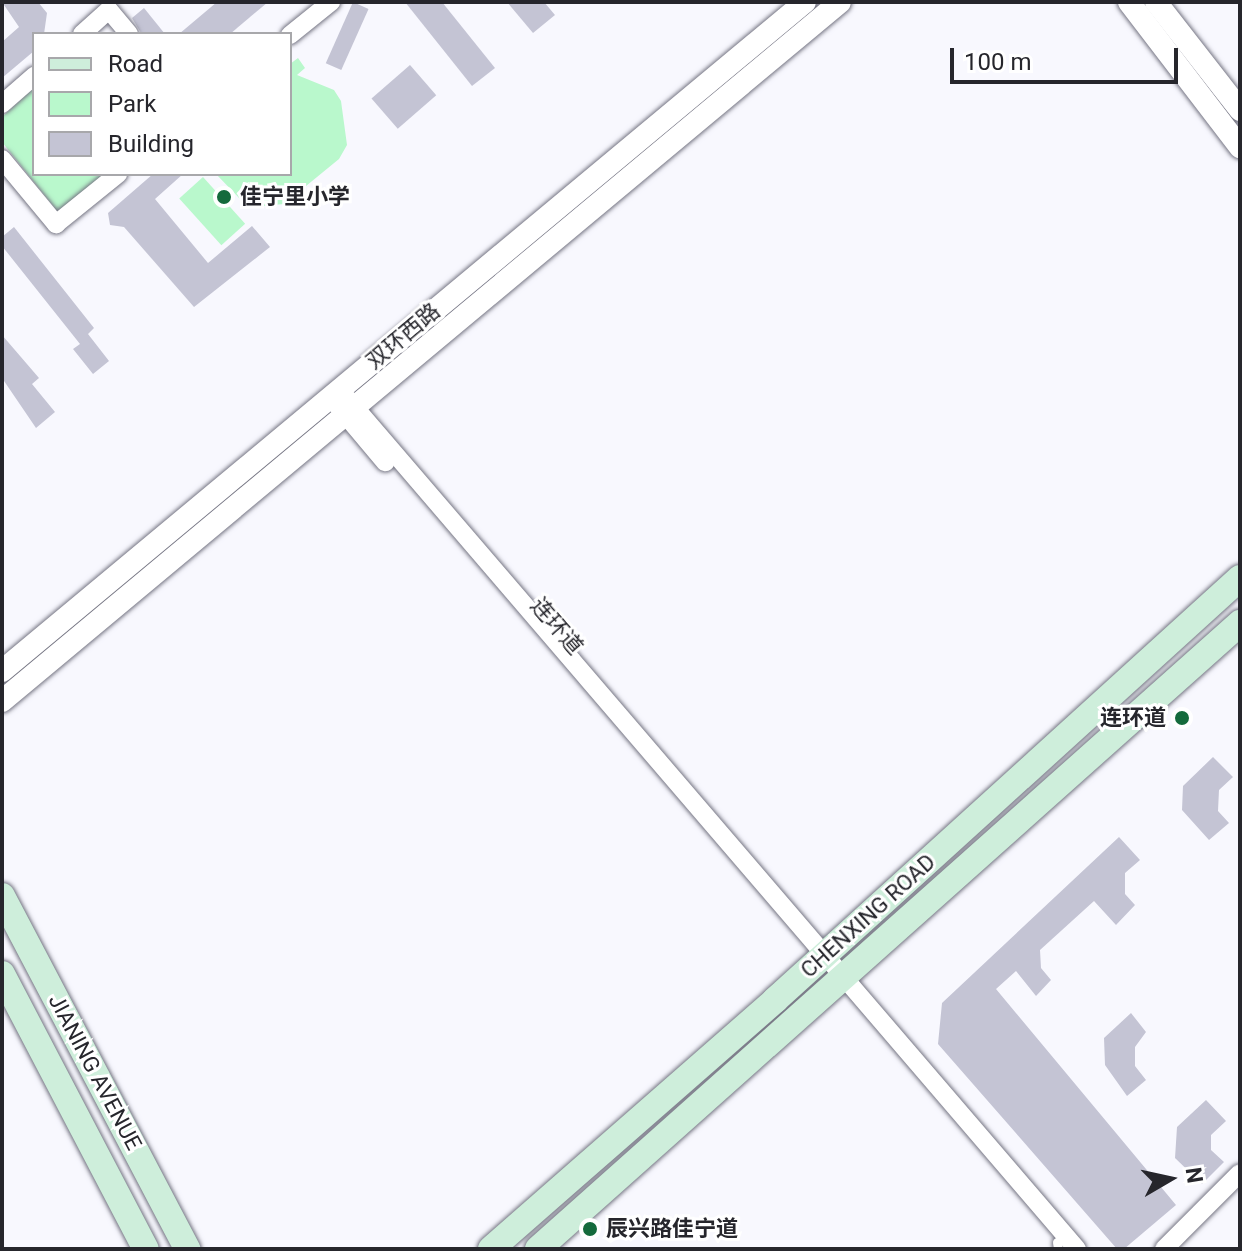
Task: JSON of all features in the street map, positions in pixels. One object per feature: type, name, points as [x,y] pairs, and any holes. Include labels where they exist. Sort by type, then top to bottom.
[{"type":"main road","name":"CHENXING ROAD","points":[[491,1249],[818,961],[1240,578]]},
{"type":"main road","name":"CHENXING ROAD","points":[[538,1249],[1240,623]]},
{"type":"main road","name":"JIANING AVENUE","points":[[2,896],[187,1249]]},
{"type":"main road","name":"JIANING AVENUE","points":[[2,974],[146,1249]]},
{"type":"street","points":[[292,33],[331,2]]},
{"type":"street","name":"双环西路","points":[[2,671],[805,2]]},
{"type":"street","name":"双环西路","points":[[2,701],[840,2]]},
{"type":"street","points":[[1129,2],[1229,99]]},
{"type":"street","points":[[1156,2],[1229,99],[1240,147]]},
{"type":"street","points":[[84,32],[109,10],[127,32]]},
{"type":"street","points":[[2,104],[32,78]]},
{"type":"street","points":[[2,159],[56,224],[116,176]]},
{"type":"street","name":"连环道","points":[[335,393],[1059,1247]]},
{"type":"street","points":[[837,982],[1077,1249]]},
{"type":"street","points":[[1164,1249],[1240,1173]]},
{"type":"green space","points":[[298,58],[305,68],[297,75],[334,90],[341,101],[347,145],[339,159],[284,204],[263,206],[241,200],[218,176],[292,176],[292,62]]},
{"type":"green space","points":[[32,90],[32,176],[103,176],[58,212],[2,142],[2,117]]},
{"type":"green space","points":[[203,177],[245,224],[221,245],[179,198]]},
{"type":"building","points":[[2,2],[38,2],[47,13],[44,32],[32,32],[32,53],[2,78],[2,42],[19,27]]},
{"type":"building","points":[[217,2],[268,2],[232,32],[181,32]]},
{"type":"building","points":[[353,2],[369,9],[341,70],[326,63]]},
{"type":"building","points":[[405,2],[442,2],[495,68],[472,86]]},
{"type":"building","points":[[507,2],[544,2],[555,15],[533,33]]},
{"type":"building","points":[[144,8],[163,32],[140,32],[132,18]]},
{"type":"building","points":[[410,65],[436,95],[398,129],[372,98]]},
{"type":"building","points":[[151,176],[181,176],[155,199],[208,263],[252,226],[270,247],[194,307],[124,227],[110,225],[108,213]]},
{"type":"building","points":[[14,227],[94,328],[88,334],[109,361],[93,374],[73,349],[80,344],[2,246],[2,237]]},
{"type":"building","points":[[2,335],[39,378],[32,384],[55,412],[36,428],[2,378]]},
{"type":"building","points":[[1213,757],[1233,777],[1219,790],[1218,811],[1229,823],[1209,840],[1182,810],[1183,786]]},
{"type":"building","points":[[1119,837],[1140,860],[1125,873],[1125,894],[1135,905],[1116,925],[1094,901],[1040,950],[1041,968],[1051,980],[1036,996],[1016,971],[996,989],[1176,1205],[1124,1249],[1117,1249],[938,1044],[942,1003]]},
{"type":"building","points":[[1131,1013],[1146,1032],[1135,1047],[1135,1066],[1146,1080],[1127,1096],[1105,1065],[1104,1038]]},
{"type":"building","points":[[1206,1100],[1226,1121],[1211,1135],[1211,1150],[1224,1162],[1202,1184],[1175,1158],[1177,1127]]},
{"type":"place","name":"佳宁里小学","points":[[224,197]]},
{"type":"place","name":"连环道","points":[[1182,718]]},
{"type":"place","name":"辰兴路佳宁道","points":[[590,1229]]}]
